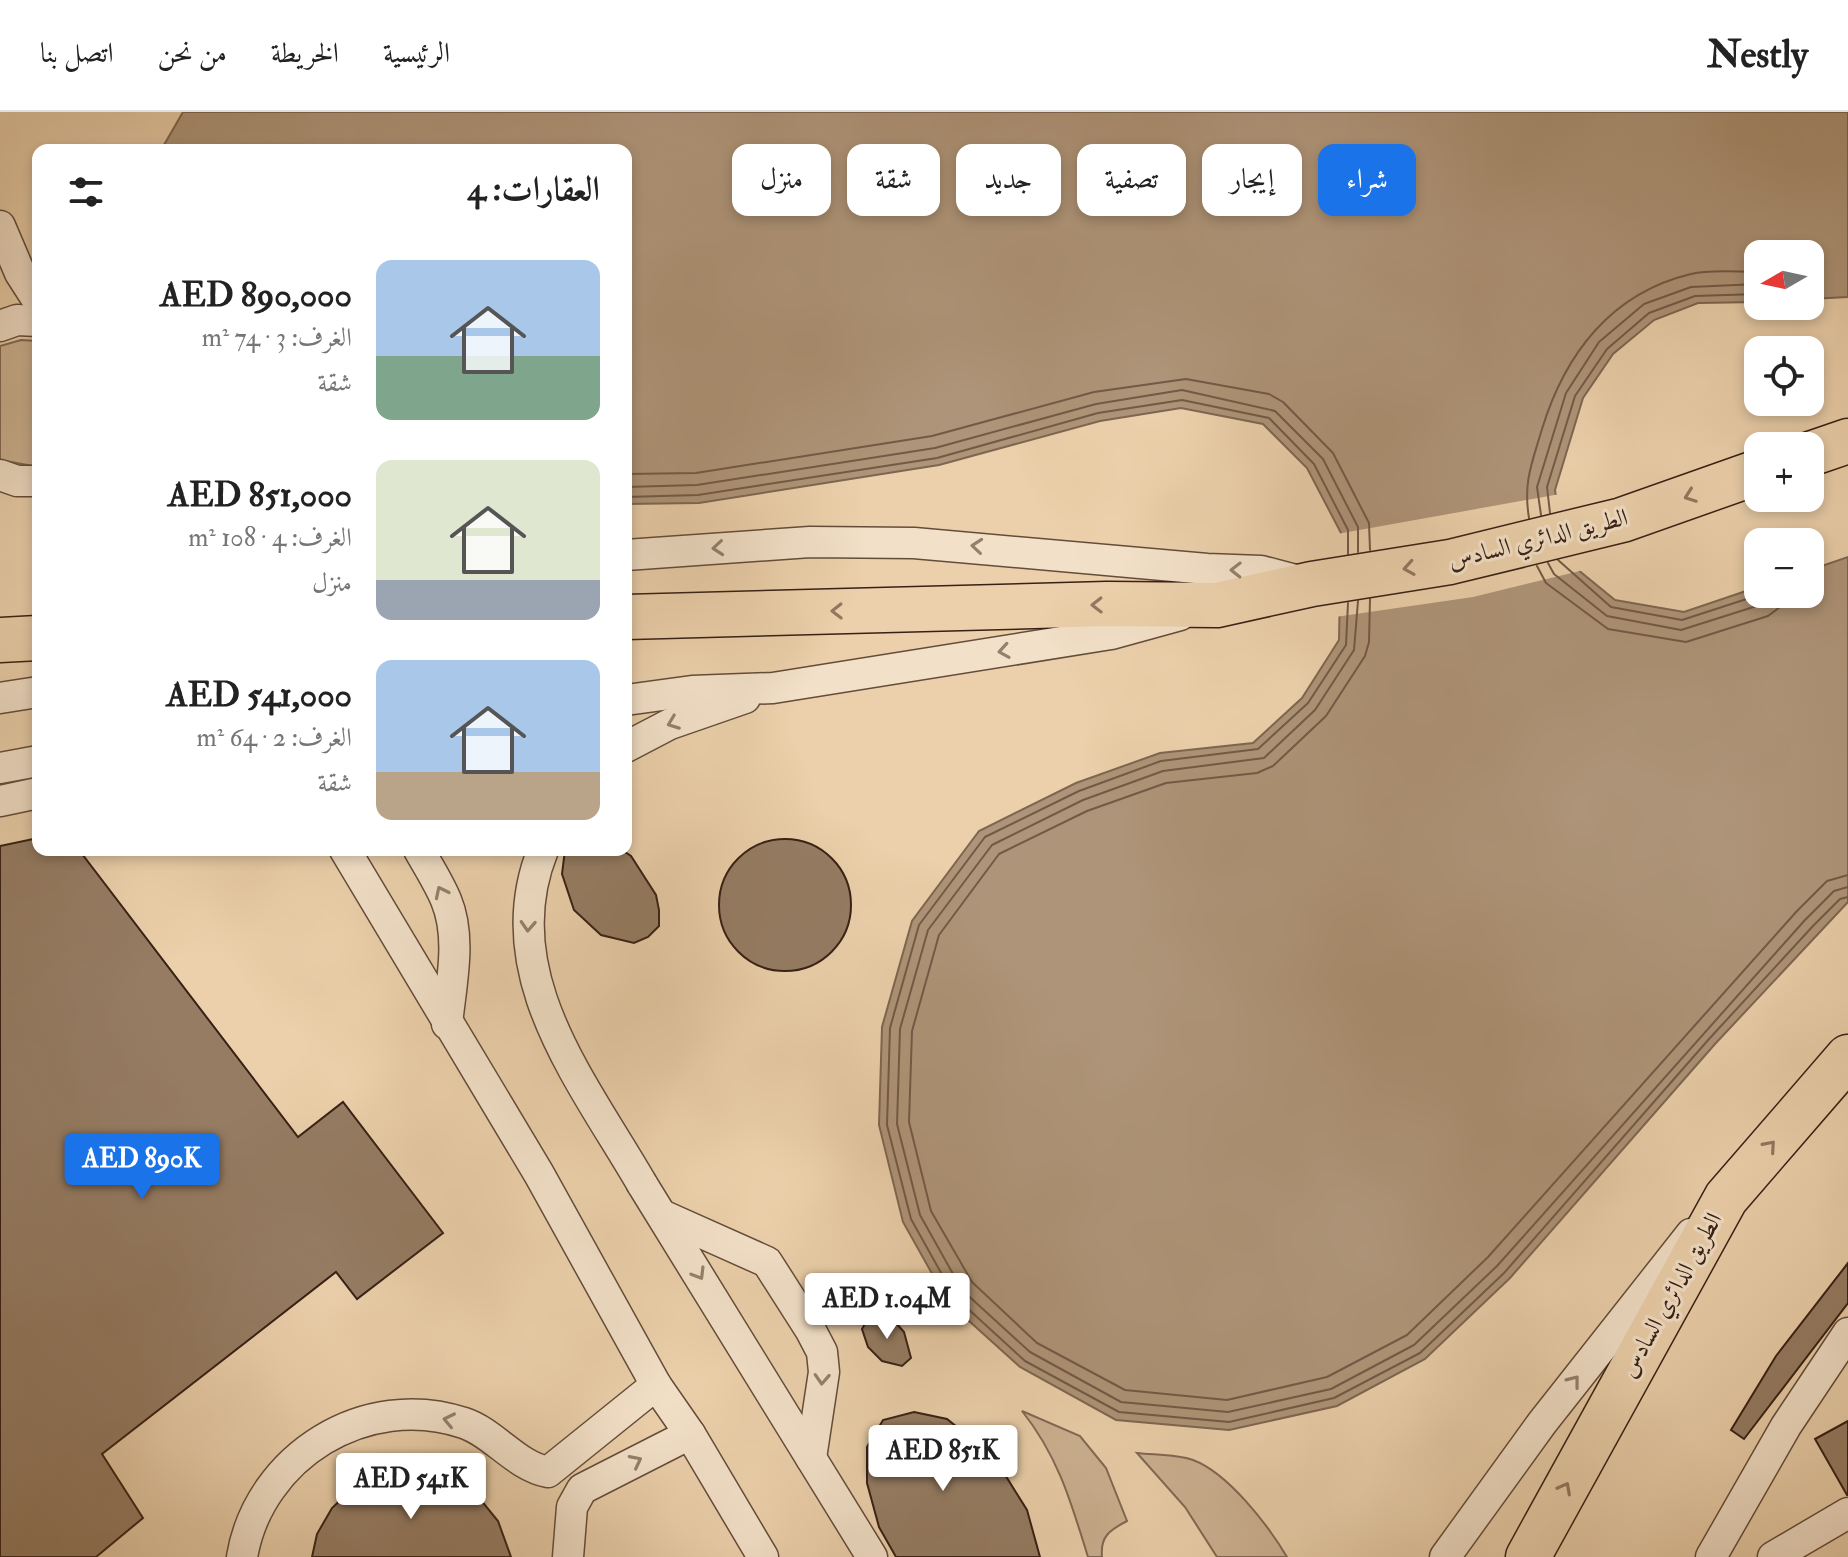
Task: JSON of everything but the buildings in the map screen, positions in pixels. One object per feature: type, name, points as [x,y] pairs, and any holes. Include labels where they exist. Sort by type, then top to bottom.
[{"type":"highway","points":[[1824,449],[1848,441]]},
{"type":"highway","name":"الطريق الدائري السادس","points":[[632,617],[1217,605],[1326,582],[1450,562],[1622,520],[1744,477]]},
{"type":"highway","points":[[0,640],[32,638]]},
{"type":"highway","name":"الطريق الدائري السادس","points":[[1528,1557],[1726,1198],[1848,1057]]},
{"type":"lane","points":[[0,226],[20,273],[32,292]]},
{"type":"lane","points":[[0,326],[17,320],[32,321]]},
{"type":"lane","points":[[632,555],[785,543],[914,543],[1261,571],[1326,582]]},
{"type":"lane","points":[[632,699],[692,691],[773,688],[1111,634],[1217,605]]},
{"type":"lane","points":[[632,744],[670,724],[773,688]]},
{"type":"lane","points":[[0,698],[32,693]]},
{"type":"lane","points":[[0,801],[32,794]]},
{"type":"lane","points":[[349,856],[539,1174],[656,1385],[690,1434],[763,1557]]},
{"type":"lane","points":[[422,856],[446,899],[452,920],[454,938],[447,1024]]},
{"type":"lane","points":[[541,856],[530,894],[527,938],[536,991],[557,1037],[642,1184],[872,1557]]},
{"type":"lane","points":[[1445,1557],[1542,1423],[1672,1255],[1726,1198]]},
{"type":"lane","points":[[664,1216],[767,1262],[811,1331],[822,1352],[824,1372],[811,1458]]},
{"type":"lane","points":[[1711,1557],[1786,1426],[1848,1333]]},
{"type":"lane","points":[[242,1557],[255,1515],[285,1467],[321,1438],[360,1421],[409,1414],[466,1423],[524,1461],[548,1472],[656,1385]]},
{"type":"lane","points":[[568,1557],[572,1507],[582,1489],[690,1434]]},
{"type":"lane","points":[[1773,1557],[1848,1513]]},
{"type":"shaded area","points":[[21,340],[32,341],[32,466],[0,460],[0,346]]},
{"type":"shaded area","points":[[1022,1411],[1080,1436],[1106,1468],[1127,1521],[1107,1534],[1102,1557],[1088,1557],[1054,1462]]},
{"type":"shaded area","points":[[1137,1453],[1193,1460],[1220,1476],[1246,1501],[1287,1557],[1217,1557],[1185,1507]]},
{"type":"water","points":[[183,112],[1848,112],[1848,297],[1824,298],[1824,240],[1744,240],[1744,302],[1698,303],[1654,320],[1613,354],[1583,398],[1555,490],[1566,560],[1615,600],[1684,612],[1744,592],[1744,608],[1824,608],[1824,565],[1848,557],[1848,902],[1715,1044],[1510,1278],[1425,1359],[1337,1406],[1229,1430],[1116,1420],[1020,1367],[948,1302],[903,1222],[879,1125],[882,1027],[912,921],[979,831],[1076,783],[1160,753],[1253,743],[1302,698],[1339,640],[1341,533],[1307,468],[1263,424],[1181,408],[1100,421],[939,465],[699,503],[632,504],[632,144],[164,144]]},
{"type":"pier","points":[[1560,494],[1570,558],[1584,570],[1473,597],[1335,617],[1337,534]]}]
